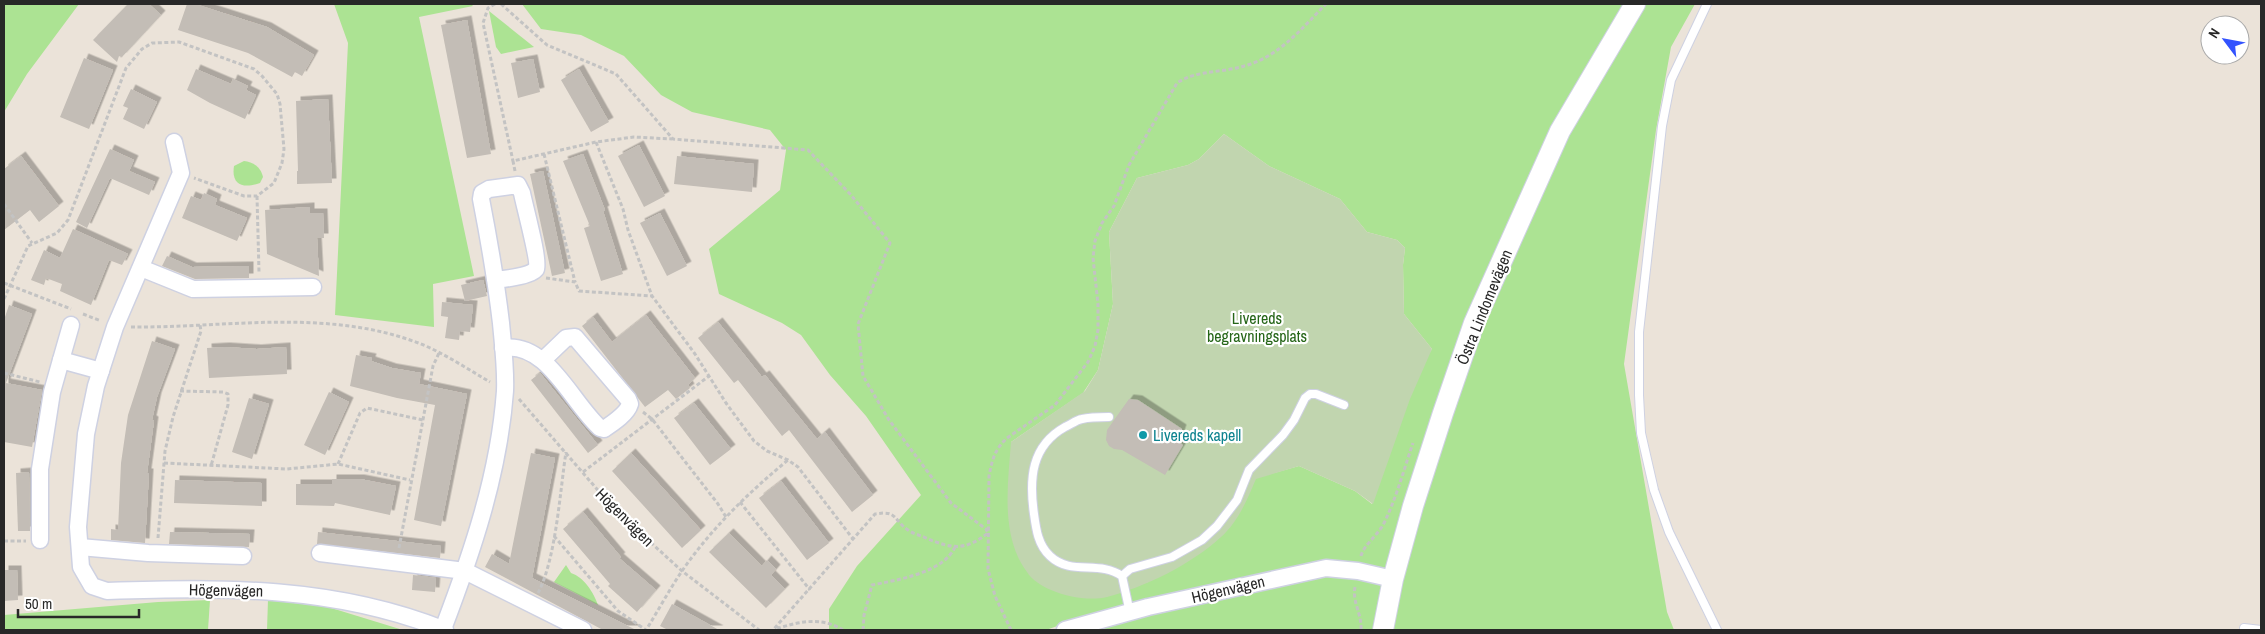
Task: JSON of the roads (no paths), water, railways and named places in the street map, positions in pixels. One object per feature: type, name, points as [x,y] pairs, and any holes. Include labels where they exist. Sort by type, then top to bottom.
[{"type":"street","name":"Östra Lindomevägen","points":[[1384,630],[1393,579],[1442,413],[1474,323],[1560,130],[1635,4]]},
{"type":"street","name":"Högenvägen","points":[[174,142],[182,173],[115,327],[101,371],[86,434],[80,492],[80,547],[81,567],[92,586],[108,591],[258,590],[331,598],[384,609],[444,630],[472,551],[493,470],[505,391],[503,348],[495,280],[481,199],[482,193],[489,189],[518,185],[522,193],[534,247],[537,262],[536,269],[530,274],[495,280]]},
{"type":"street","points":[[141,268],[193,289],[312,287]]},
{"type":"street","points":[[40,540],[40,469],[54,386],[71,325]]},
{"type":"street","points":[[503,348],[512,347],[528,350],[543,360],[600,428],[604,429],[609,426],[628,410],[630,404],[575,337],[566,338],[543,360]]},
{"type":"street","points":[[61,360],[101,371]]},
{"type":"street","points":[[80,547],[157,553],[243,556]]},
{"type":"street","points":[[320,553],[465,571],[583,630]]},
{"type":"street","name":"Högenvägen","points":[[1066,630],[1269,579],[1326,568],[1358,571],[1393,579]]},
{"type":"lane","points":[[1708,4],[1671,80],[1662,126],[1640,323],[1639,395],[1641,433],[1654,490],[1669,532],[1717,630]]},
{"type":"lane","points":[[1122,576],[1130,569],[1172,557],[1202,540],[1217,526],[1237,500],[1249,470],[1283,435],[1294,420],[1305,398],[1310,394],[1316,394],[1344,405]]},
{"type":"lane","points":[[1109,416],[1081,419],[1058,431],[1047,441],[1039,451],[1035,462],[1030,489],[1036,531],[1042,547],[1049,556],[1069,567],[1102,568],[1122,576]]},
{"type":"lane","points":[[1122,576],[1130,613]]},
{"type":"lane","points":[[2244,628],[2261,630]]},
{"type":"place","name":"Livereds kapell","points":[[1143,435]]},
{"type":"park label","name":"Livereds begravningsplats","points":[[1257,327]]}]
